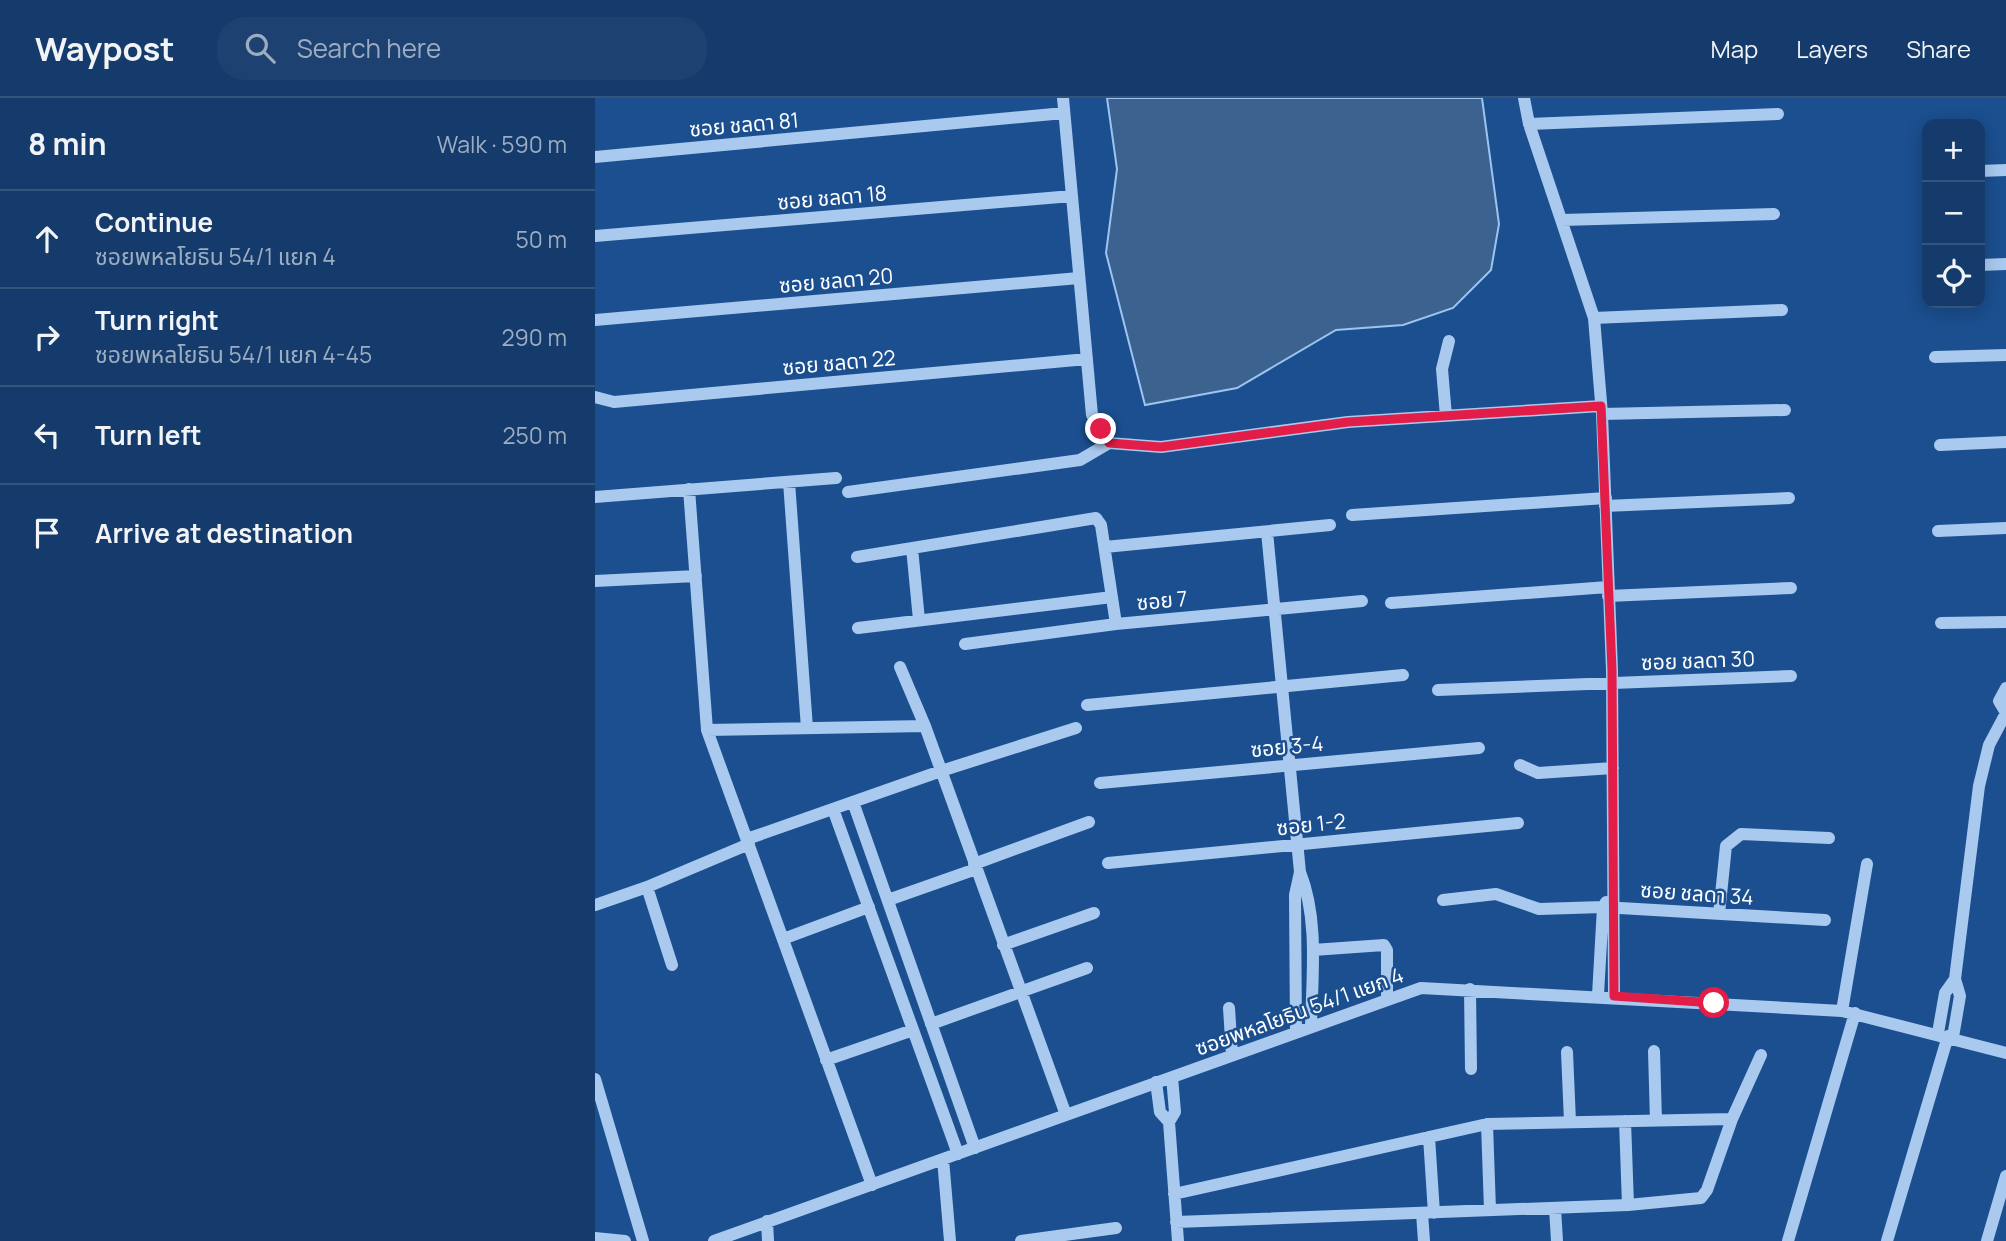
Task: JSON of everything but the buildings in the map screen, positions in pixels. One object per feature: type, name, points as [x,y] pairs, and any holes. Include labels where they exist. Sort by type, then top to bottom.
[{"type":"street","points":[[1063,98],[1092,415],[1109,443]]},
{"type":"street","points":[[1524,98],[1529,124],[1594,318],[1602,410],[1612,682],[1613,893],[1598,995]]},
{"type":"street","name":"ซอย ชลดา 81","points":[[595,157],[1064,113]]},
{"type":"street","points":[[1529,124],[1778,114]]},
{"type":"street","points":[[1985,171],[2006,170]]},
{"type":"street","name":"ซอย ชลดา 18","points":[[595,236],[1072,195]]},
{"type":"street","points":[[1562,220],[1774,214]]},
{"type":"street","points":[[1985,265],[2006,264]]},
{"type":"street","name":"ซอย ชลดา 20","points":[[595,320],[1079,278]]},
{"type":"street","points":[[1594,318],[1782,310]]},
{"type":"street","points":[[1446,416],[1442,369],[1449,341]]},
{"type":"street","points":[[1935,357],[2006,355]]},
{"type":"street","name":"ซอย ชลดา 22","points":[[595,397],[614,402],[1087,359]]},
{"type":"street","points":[[848,492],[1080,460],[1109,443],[1161,447],[1348,422],[1602,410],[1785,410]]},
{"type":"street","points":[[1940,445],[2006,442]]},
{"type":"street","points":[[595,497],[836,478]]},
{"type":"street","points":[[789,482],[807,728]]},
{"type":"street","points":[[689,489],[707,730],[871,1185]]},
{"type":"street","points":[[1352,515],[1605,502],[1789,498]]},
{"type":"street","points":[[857,557],[1096,518],[1101,525],[1116,624]]},
{"type":"street","points":[[1105,547],[1330,526]]},
{"type":"street","points":[[1938,531],[2006,528]]},
{"type":"street","points":[[1268,531],[1300,872],[1295,895],[1296,1032]]},
{"type":"street","points":[[912,548],[919,620]]},
{"type":"street","points":[[595,581],[696,576]]},
{"type":"street","points":[[1391,603],[1608,592],[1791,588]]},
{"type":"street","points":[[858,628],[1112,597]]},
{"type":"street","name":"ซอย 7","points":[[965,645],[1116,624],[1362,600]]},
{"type":"street","points":[[1941,623],[2006,622]]},
{"type":"street","points":[[900,667],[925,726],[1066,1115]]},
{"type":"street","points":[[1087,705],[1403,675]]},
{"type":"street","name":"ซอย ชลดา 30","points":[[1438,690],[1791,676]]},
{"type":"street","points":[[1887,1241],[1946,1036],[1945,993],[1955,979],[1979,786],[1989,745],[2006,713],[1999,701],[2006,688]]},
{"type":"street","points":[[707,730],[925,726]]},
{"type":"street","points":[[595,905],[647,887],[748,842],[833,809],[1076,728]]},
{"type":"street","name":"ซอย 3-4","points":[[1100,783],[1479,748]]},
{"type":"street","points":[[1520,765],[1538,772],[1613,768]]},
{"type":"street","points":[[853,802],[975,1148]]},
{"type":"street","points":[[833,809],[958,1154]]},
{"type":"street","points":[[888,900],[1089,822]]},
{"type":"street","name":"ซอย 1-2","points":[[1108,863],[1518,823]]},
{"type":"street","points":[[1719,914],[1726,846],[1732,838],[1741,834],[1829,838]]},
{"type":"street","points":[[1788,1241],[1849,1012],[1867,864]]},
{"type":"street","points":[[1300,872],[1308,892],[1313,950],[1311,1027]]},
{"type":"street","points":[[647,887],[672,965]]},
{"type":"street","name":"ซอย ชลดา 34","points":[[1443,900],[1496,894],[1539,909],[1609,907],[1825,920]]},
{"type":"street","points":[[783,939],[869,907]]},
{"type":"street","points":[[1609,907],[1614,996]]},
{"type":"street","points":[[1003,945],[1094,913]]},
{"type":"street","points":[[1313,950],[1384,944],[1387,950],[1387,999]]},
{"type":"street","points":[[931,1024],[1087,968]]},
{"type":"street","points":[[893,975],[912,969]]},
{"type":"street","name":"ซอยพหลโยธิน 54/1 แยก 4","points":[[714,1241],[1421,988],[1598,995],[1849,1012],[2006,1053]]},
{"type":"street","points":[[1470,989],[1471,1069]]},
{"type":"street","points":[[1229,1008],[1233,1055]]},
{"type":"street","points":[[826,1060],[913,1030]]},
{"type":"street","points":[[1654,1051],[1656,1121]]},
{"type":"street","points":[[1567,1052],[1570,1122]]},
{"type":"street","points":[[1176,1222],[1627,1205],[1700,1198],[1707,1190],[1732,1119],[1761,1055]]},
{"type":"street","points":[[1172,1077],[1175,1112],[1169,1122],[1178,1241]]},
{"type":"street","points":[[595,1079],[643,1241]]},
{"type":"street","points":[[1156,1083],[1160,1112],[1169,1122]]},
{"type":"street","points":[[944,1115],[961,1109]]},
{"type":"street","points":[[1174,1194],[1487,1124],[1732,1119]]},
{"type":"street","points":[[1625,1121],[1627,1205]]},
{"type":"street","points":[[1487,1124],[1490,1210]]},
{"type":"street","points":[[1424,1241],[1428,1213],[1429,1137]]},
{"type":"street","points":[[943,1159],[950,1241]]},
{"type":"street","points":[[1987,1241],[2006,1176]]},
{"type":"street","points":[[1555,1208],[1557,1241]]},
{"type":"street","points":[[767,1221],[768,1241]]},
{"type":"street","points":[[1021,1241],[1116,1228]]},
{"type":"street","points":[[595,1238],[625,1241]]},
{"type":"water","points":[[1107,98],[1482,98],[1499,224],[1491,270],[1453,308],[1403,325],[1336,330],[1237,388],[1145,405],[1106,253],[1117,169]]},
{"type":"route","points":[[1101,429],[1109,443],[1161,447],[1348,422],[1601,406],[1612,670],[1614,996],[1714,1003]]}]
